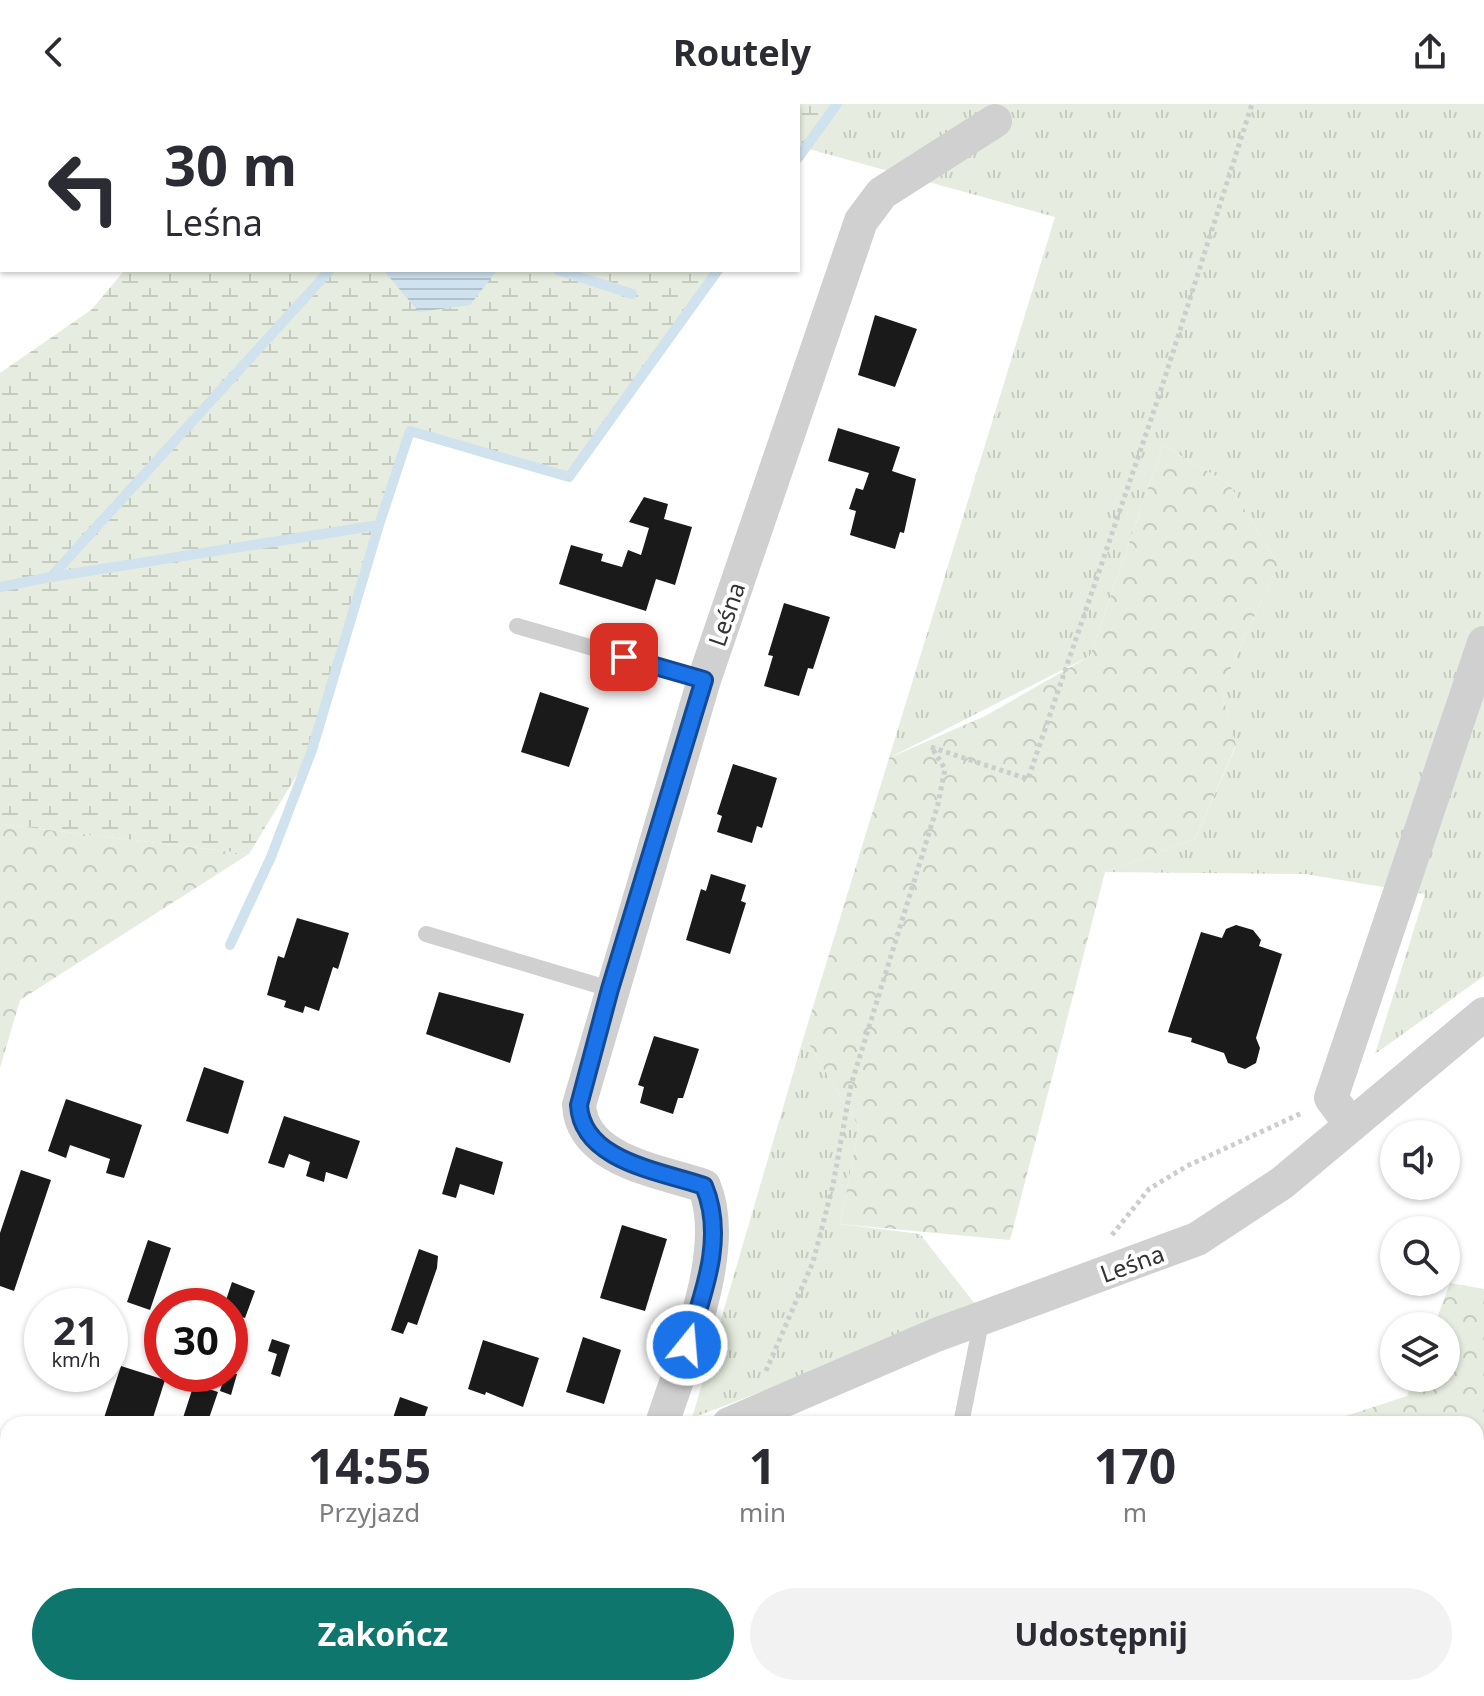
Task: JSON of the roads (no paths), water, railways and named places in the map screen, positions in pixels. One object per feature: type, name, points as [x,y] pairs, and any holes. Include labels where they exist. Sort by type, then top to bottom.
[{"type":"street","name":"Leśna","points":[[664,1416],[711,1266],[713,1207],[704,1186],[621,1158],[590,1137],[580,1122],[579,1105],[610,989],[704,680],[861,221],[882,193],[995,121]]},
{"type":"street","points":[[1341,1112],[1484,643]]},
{"type":"street","name":"Leśna","points":[[748,1416],[982,1318],[1197,1239],[1282,1183],[1341,1112],[1484,1014]]},
{"type":"lane","points":[[517,626],[704,680]]},
{"type":"lane","points":[[426,934],[610,989]]},
{"type":"lane","points":[[963,1416],[982,1318]]},
{"type":"water","points":[[385,272],[495,272],[470,305],[419,312]]},
{"type":"waterway","points":[[800,155],[837,104]]},
{"type":"waterway","points":[[0,587],[51,577],[328,272]]},
{"type":"waterway","points":[[564,272],[632,294]]},
{"type":"waterway","points":[[51,577],[379,525],[410,431],[569,477],[717,272]]},
{"type":"waterway","points":[[230,945],[271,857],[312,750],[379,525]]}]
